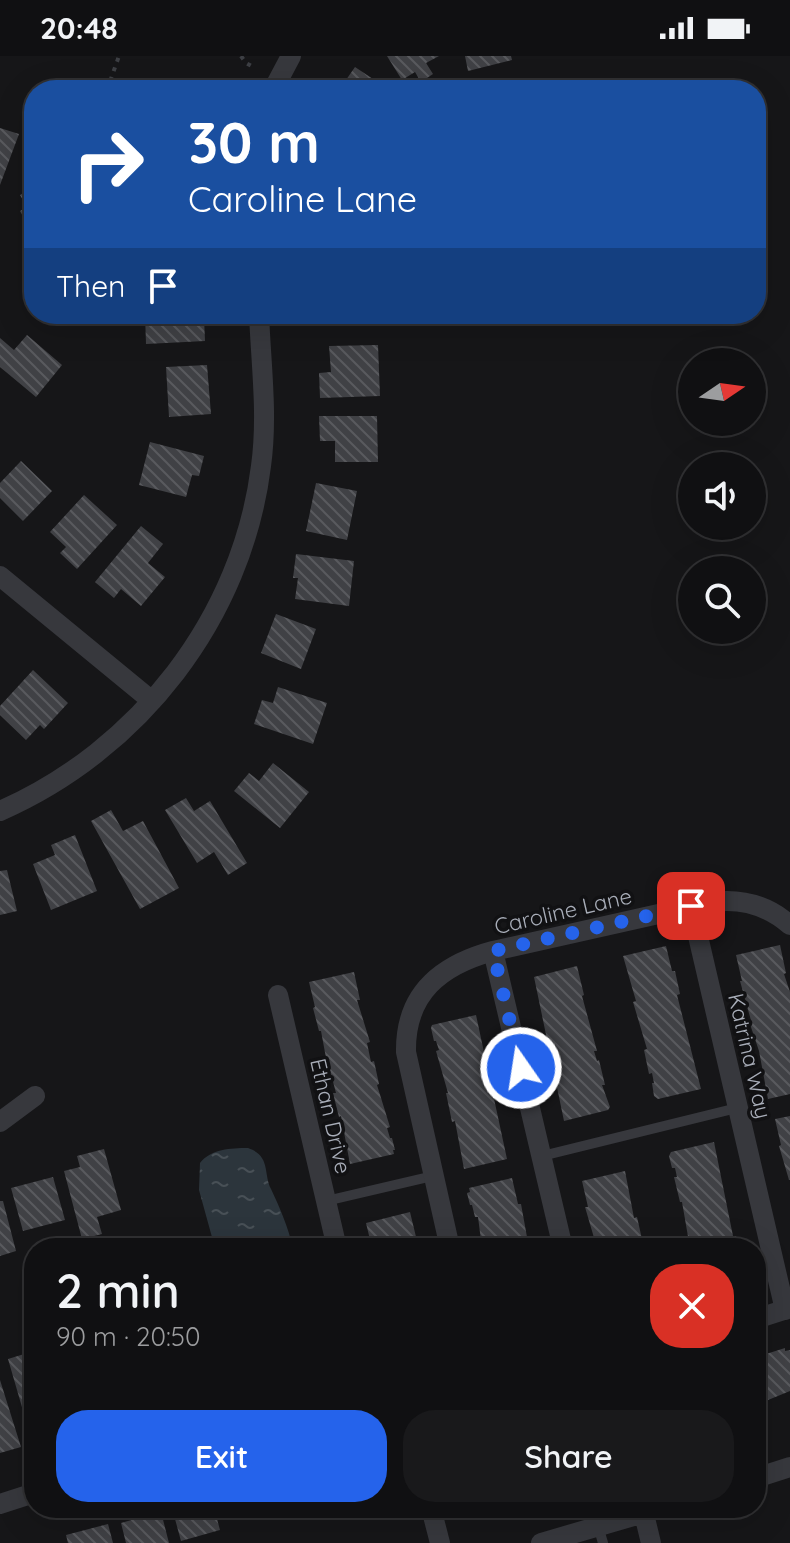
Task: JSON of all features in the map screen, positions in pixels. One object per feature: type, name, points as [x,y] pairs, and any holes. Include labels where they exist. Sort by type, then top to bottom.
[{"type":"street","points":[[278,80],[291,56]]},
{"type":"street","points":[[0,811],[76,770],[111,743],[152,701],[191,652],[209,622],[246,537],[261,466],[264,423],[259,324]]},
{"type":"street","points":[[0,576],[152,701]]},
{"type":"street","name":"Caroline Lane","points":[[448,1238],[408,1066],[408,1027],[419,998],[439,975],[463,960],[493,951],[729,900],[767,909],[790,925]]},
{"type":"street","name":"Katrina Way","points":[[691,906],[787,1309]]},
{"type":"street","points":[[493,951],[561,1238]]},
{"type":"street","name":"Ethan Drive","points":[[278,995],[335,1238]]},
{"type":"street","points":[[0,1122],[35,1096]]},
{"type":"street","points":[[766,1316],[787,1309]]},
{"type":"street","points":[[766,1475],[790,1467]]},
{"type":"street","points":[[0,1504],[24,1496]]},
{"type":"street","points":[[434,1518],[440,1543]]},
{"type":"street","points":[[541,1543],[601,1534],[636,1518]]},
{"type":"street","points":[[651,1543],[652,1518]]},
{"type":"lane","points":[[542,1156],[737,1108]]},
{"type":"lane","points":[[326,1201],[433,1176]]},
{"type":"path","points":[[111,80],[119,56]]},
{"type":"path","points":[[241,56],[255,68]]},
{"type":"water","points":[[248,1148],[263,1160],[290,1238],[212,1238],[199,1190],[200,1163],[216,1152]]},
{"type":"building","points":[[387,56],[439,56],[426,63],[433,74],[424,80],[420,80],[415,72],[402,80]]},
{"type":"building","points":[[465,56],[511,56],[512,60],[468,71]]},
{"type":"building","points":[[355,67],[374,80],[346,80]]},
{"type":"building","points":[[0,128],[19,134],[0,185]]},
{"type":"building","points":[[145,324],[204,324],[205,341],[146,344]]},
{"type":"building","points":[[319,324],[378,324],[319,326]]},
{"type":"building","points":[[27,335],[62,365],[36,397],[0,367],[0,338],[14,350]]},
{"type":"building","points":[[378,345],[380,396],[320,398],[319,373],[331,372],[329,346]]},
{"type":"building","points":[[207,365],[211,414],[169,417],[166,367]]},
{"type":"building","points":[[319,416],[377,416],[378,462],[335,462],[335,441],[320,441]]},
{"type":"building","points":[[150,442],[204,456],[199,476],[192,475],[186,497],[139,485]]},
{"type":"building","points":[[21,461],[52,491],[23,521],[0,498],[0,483]]},
{"type":"building","points":[[316,483],[357,491],[347,540],[306,531]]},
{"type":"building","points":[[84,495],[117,525],[77,569],[60,553],[66,547],[50,532]]},
{"type":"building","points":[[141,526],[163,544],[148,563],[165,577],[141,606],[121,589],[114,598],[95,582]]},
{"type":"building","points":[[296,554],[354,561],[349,606],[295,599],[298,578],[293,578]]},
{"type":"building","points":[[276,614],[316,629],[301,669],[261,653]]},
{"type":"building","points":[[33,670],[68,703],[44,729],[40,725],[26,740],[0,715],[0,706]]},
{"type":"building","points":[[278,687],[327,703],[313,744],[254,724],[262,700],[273,703]]},
{"type":"building","points":[[273,763],[309,792],[280,828],[234,791],[249,773],[259,781]]},
{"type":"building","points":[[186,798],[194,811],[210,801],[247,863],[228,875],[214,852],[197,863],[165,810]]},
{"type":"building","points":[[111,810],[123,831],[143,821],[179,888],[140,909],[91,821]]},
{"type":"building","points":[[75,835],[97,891],[51,910],[33,864],[55,855],[51,845]]},
{"type":"building","points":[[7,870],[17,911],[0,915],[0,871]]},
{"type":"building","points":[[780,945],[790,992],[790,1094],[768,1099],[736,955]]},
{"type":"building","points":[[666,946],[672,971],[675,971],[680,994],[677,995],[701,1089],[658,1099],[654,1096],[652,1073],[649,1074],[644,1050],[647,1049],[623,956]]},
{"type":"building","points":[[577,966],[597,1051],[594,1051],[610,1107],[564,1121],[534,977]]},
{"type":"building","points":[[354,972],[360,1000],[357,1000],[370,1042],[367,1043],[371,1062],[374,1061],[377,1085],[390,1127],[387,1128],[395,1150],[394,1154],[350,1164],[309,982]]},
{"type":"building","points":[[476,1015],[507,1159],[464,1169],[436,1051],[439,1050],[431,1028],[432,1025]]},
{"type":"building","points":[[790,1116],[790,1180],[789,1180],[775,1119]]},
{"type":"building","points":[[714,1142],[733,1236],[736,1238],[688,1238],[674,1177],[677,1177],[675,1168],[672,1168],[669,1156],[671,1152]]},
{"type":"building","points":[[104,1149],[121,1210],[97,1217],[102,1234],[86,1238],[82,1238],[64,1171],[80,1167],[77,1156]]},
{"type":"building","points":[[625,1171],[634,1218],[637,1217],[642,1238],[594,1238],[585,1207],[588,1207],[582,1181]]},
{"type":"building","points":[[53,1177],[65,1220],[23,1231],[11,1188]]},
{"type":"building","points":[[512,1178],[527,1238],[481,1238],[478,1217],[475,1217],[467,1193],[470,1192],[469,1188]]},
{"type":"building","points":[[0,1201],[3,1201],[16,1251],[0,1256]]},
{"type":"building","points":[[410,1212],[416,1238],[370,1238],[366,1223]]},
{"type":"building","points":[[785,1348],[785,1351],[790,1350],[790,1391],[766,1401],[767,1358],[766,1354]]},
{"type":"building","points":[[24,1354],[24,1414],[8,1359]]},
{"type":"building","points":[[0,1380],[21,1447],[0,1453]]},
{"type":"building","points":[[163,1518],[169,1543],[126,1543],[121,1523]]},
{"type":"building","points":[[175,1518],[217,1518],[220,1530],[181,1541]]},
{"type":"building","points":[[108,1524],[113,1543],[68,1543],[66,1535]]},
{"type":"route","points":[[521,1068],[493,951],[691,906]]}]
